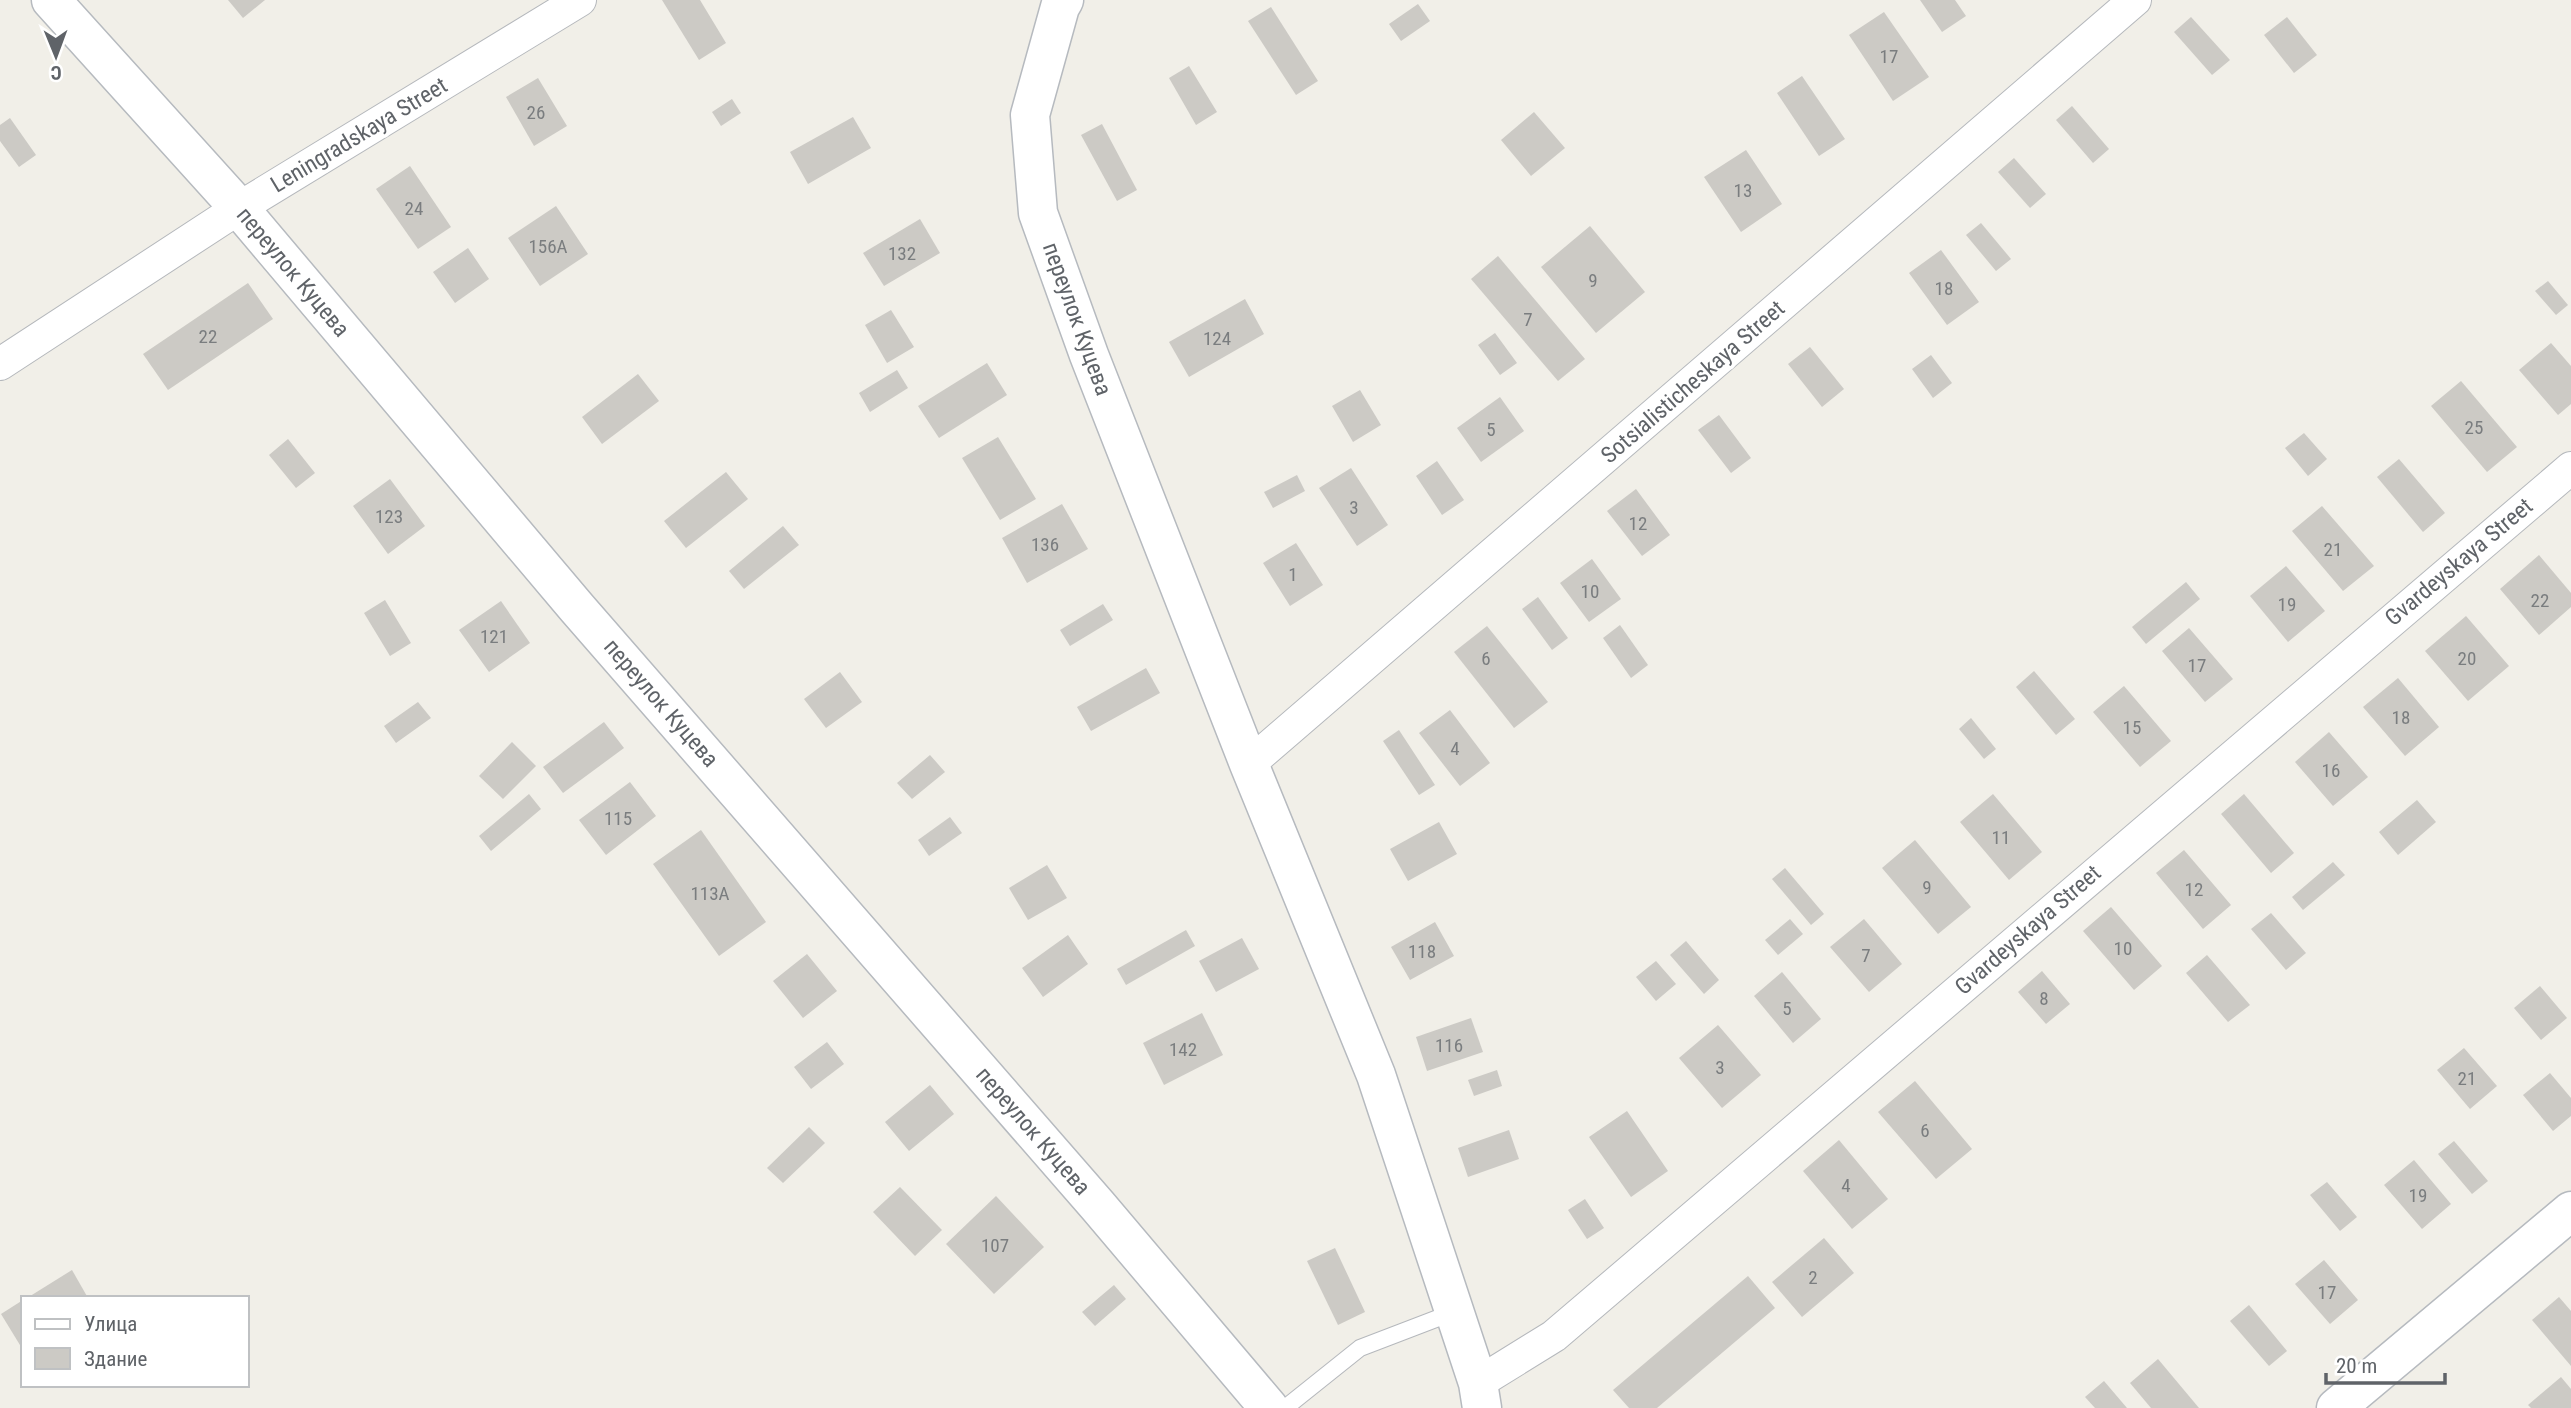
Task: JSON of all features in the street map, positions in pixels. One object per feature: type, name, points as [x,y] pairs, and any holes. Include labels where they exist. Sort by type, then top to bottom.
[{"type":"street","name":"переулок Куцева","points":[[51,0],[239,208],[577,608],[1098,1206],[1269,1408]]},
{"type":"street","name":"Leningradskaya Street","points":[[0,364],[239,208],[580,0]]},
{"type":"street","name":"Sotsialisticheskaya Street","points":[[1250,764],[2136,0]]},
{"type":"street","name":"переулок Куцева","points":[[1062,4],[1030,115],[1038,213],[1089,355],[1376,1075],[1480,1396]]},
{"type":"street","name":"Gvardeyskaya Street","points":[[1480,1396],[1554,1336],[2571,468]]},
{"type":"street","points":[[2336,1408],[2571,1211]]},
{"type":"lane","points":[[1284,1408],[1360,1348],[1454,1312]]},
{"type":"building","points":[[228,0],[265,0],[243,18]]},
{"type":"building","points":[[662,0],[700,0],[726,43],[699,60]]},
{"type":"building","points":[[1920,0],[1955,0],[1966,16],[1942,32]]},
{"type":"building","points":[[1418,4],[1430,21],[1401,41],[1389,24]]},
{"type":"building","points":[[1271,7],[1318,81],[1296,95],[1248,21]]},
{"type":"building","points":[[1884,12],[1929,77],[1893,101],[1849,35]]},
{"type":"building","points":[[2191,17],[2230,60],[2212,75],[2174,32]]},
{"type":"building","points":[[2287,17],[2317,55],[2294,73],[2264,35]]},
{"type":"building","points":[[1189,66],[1217,112],[1196,125],[1169,78]]},
{"type":"building","points":[[1802,76],[1845,139],[1819,156],[1777,93]]},
{"type":"building","points":[[538,78],[567,126],[534,146],[506,97]]},
{"type":"building","points":[[732,99],[741,113],[721,126],[712,112]]},
{"type":"building","points":[[2072,106],[2109,149],[2093,163],[2056,120]]},
{"type":"building","points":[[1534,112],[1565,148],[1531,176],[1501,140]]},
{"type":"building","points":[[853,117],[871,148],[808,184],[790,152]]},
{"type":"building","points":[[10,118],[36,155],[19,167],[0,141],[0,125]]},
{"type":"building","points":[[1102,124],[1137,190],[1117,201],[1081,135]]},
{"type":"building","points":[[1746,150],[1782,204],[1741,232],[1704,177]]},
{"type":"building","points":[[2014,158],[2046,194],[2030,208],[1998,172]]},
{"type":"building","points":[[410,166],[451,227],[418,249],[376,189]]},
{"type":"building","points":[[556,206],[588,254],[540,286],[508,238]]},
{"type":"building","points":[[920,219],[940,253],[884,286],[863,253]]},
{"type":"building","points":[[1981,223],[2011,259],[1996,271],[1966,235]]},
{"type":"building","points":[[1590,226],[1645,292],[1596,333],[1541,267]]},
{"type":"building","points":[[468,248],[489,279],[455,303],[433,272]]},
{"type":"building","points":[[1941,250],[1979,302],[1947,325],[1909,273]]},
{"type":"building","points":[[1498,256],[1585,359],[1558,381],[1471,279]]},
{"type":"building","points":[[2548,281],[2568,305],[2556,315],[2535,291]]},
{"type":"building","points":[[248,283],[273,319],[168,390],[143,354]]},
{"type":"building","points":[[1245,299],[1264,334],[1189,377],[1169,342]]},
{"type":"building","points":[[891,310],[914,347],[887,363],[865,325]]},
{"type":"building","points":[[1495,333],[1517,363],[1500,375],[1478,345]]},
{"type":"building","points":[[2551,343],[2571,366],[2571,404],[2558,415],[2519,370]]},
{"type":"building","points":[[1810,347],[1844,389],[1822,407],[1788,364]]},
{"type":"building","points":[[1931,355],[1952,383],[1933,398],[1912,369]]},
{"type":"building","points":[[987,363],[1007,395],[939,438],[918,406]]},
{"type":"building","points":[[897,370],[908,388],[870,412],[859,393]]},
{"type":"building","points":[[638,374],[659,401],[602,444],[582,417]]},
{"type":"building","points":[[2461,381],[2517,447],[2487,472],[2431,406]]},
{"type":"building","points":[[1360,390],[1381,425],[1353,442],[1332,406]]},
{"type":"building","points":[[1500,397],[1524,431],[1481,462],[1457,428]]},
{"type":"building","points":[[1719,415],[1751,458],[1731,473],[1698,430]]},
{"type":"building","points":[[2304,433],[2327,459],[2308,476],[2285,448]]},
{"type":"building","points":[[998,437],[1036,499],[1000,520],[962,458]]},
{"type":"building","points":[[288,439],[315,473],[296,488],[269,455]]},
{"type":"building","points":[[2399,459],[2445,513],[2423,532],[2377,477]]},
{"type":"building","points":[[1437,461],[1464,500],[1442,515],[1416,476]]},
{"type":"building","points":[[1351,468],[1388,525],[1357,546],[1319,488]]},
{"type":"building","points":[[726,472],[748,499],[686,548],[664,521]]},
{"type":"building","points":[[1297,475],[1305,491],[1273,508],[1264,492]]},
{"type":"building","points":[[390,479],[425,526],[388,554],[353,506]]},
{"type":"building","points":[[1636,489],[1670,535],[1642,556],[1607,511]]},
{"type":"building","points":[[1062,504],[1088,549],[1027,583],[1002,538]]},
{"type":"building","points":[[2322,506],[2374,566],[2343,591],[2292,531]]},
{"type":"building","points":[[783,526],[799,545],[744,589],[729,571]]},
{"type":"building","points":[[1296,543],[1323,585],[1290,606],[1263,563]]},
{"type":"building","points":[[2539,555],[2571,593],[2571,607],[2539,635],[2500,589]]},
{"type":"building","points":[[1592,559],[1621,599],[1589,622],[1560,583]]},
{"type":"building","points":[[2286,566],[2325,611],[2288,642],[2250,596]]},
{"type":"building","points":[[2186,582],[2200,599],[2146,644],[2132,627]]},
{"type":"building","points":[[1538,597],[1568,638],[1552,650],[1522,609]]},
{"type":"building","points":[[385,600],[411,643],[390,656],[364,613]]},
{"type":"building","points":[[501,601],[530,643],[489,672],[459,630]]},
{"type":"building","points":[[1103,604],[1113,620],[1070,646],[1060,630]]},
{"type":"building","points":[[2466,616],[2509,666],[2468,701],[2425,651]]},
{"type":"building","points":[[1620,625],[1648,665],[1631,678],[1603,638]]},
{"type":"building","points":[[1487,626],[1548,702],[1514,728],[1454,652]]},
{"type":"building","points":[[2189,628],[2233,679],[2205,702],[2162,651]]},
{"type":"building","points":[[1146,668],[1160,693],[1091,731],[1077,707]]},
{"type":"building","points":[[2034,671],[2075,719],[2056,735],[2016,687]]},
{"type":"building","points":[[840,672],[862,702],[826,728],[804,699]]},
{"type":"building","points":[[2398,678],[2439,727],[2405,756],[2363,707]]},
{"type":"building","points":[[2124,686],[2171,741],[2140,767],[2093,712]]},
{"type":"building","points":[[418,702],[431,718],[396,743],[384,726]]},
{"type":"building","points":[[1450,710],[1490,763],[1460,786],[1419,733]]},
{"type":"building","points":[[1971,718],[1996,749],[1984,759],[1959,729]]},
{"type":"building","points":[[604,722],[624,748],[563,793],[543,767]]},
{"type":"building","points":[[1399,730],[1435,785],[1419,795],[1383,741]]},
{"type":"building","points":[[2329,732],[2368,777],[2333,806],[2295,762]]},
{"type":"building","points":[[512,742],[536,766],[503,799],[479,776]]},
{"type":"building","points":[[930,755],[945,772],[912,799],[897,783]]},
{"type":"building","points":[[630,782],[656,816],[606,855],[579,820]]},
{"type":"building","points":[[529,794],[541,809],[491,851],[479,836]]},
{"type":"building","points":[[1993,794],[2042,852],[2009,880],[1960,822]]},
{"type":"building","points":[[2244,794],[2294,853],[2271,873],[2221,814]]},
{"type":"building","points":[[2417,800],[2436,822],[2398,855],[2379,832]]},
{"type":"building","points":[[950,817],[962,833],[929,856],[918,840]]},
{"type":"building","points":[[1439,822],[1457,854],[1408,881],[1390,849]]},
{"type":"building","points":[[701,830],[766,922],[719,956],[653,864]]},
{"type":"building","points":[[1915,840],[1971,907],[1938,934],[1882,868]]},
{"type":"building","points":[[2184,850],[2231,905],[2203,929],[2156,873]]},
{"type":"building","points":[[2333,862],[2345,875],[2303,910],[2292,897]]},
{"type":"building","points":[[1047,865],[1067,898],[1028,920],[1009,888]]},
{"type":"building","points":[[1785,868],[1824,914],[1811,925],[1772,879]]},
{"type":"building","points":[[2111,907],[2162,966],[2134,990],[2083,931]]},
{"type":"building","points":[[2271,913],[2306,953],[2286,970],[2251,929]]},
{"type":"building","points":[[1790,919],[1803,934],[1778,955],[1765,940]]},
{"type":"building","points":[[1864,919],[1902,964],[1869,992],[1830,947]]},
{"type":"building","points":[[1435,922],[1454,956],[1410,980],[1391,947]]},
{"type":"building","points":[[1186,930],[1195,946],[1126,985],[1117,969]]},
{"type":"building","points":[[1068,935],[1088,964],[1043,997],[1022,968]]},
{"type":"building","points":[[1242,938],[1259,969],[1216,992],[1199,961]]},
{"type":"building","points":[[1686,941],[1719,980],[1704,994],[1670,955]]},
{"type":"building","points":[[807,954],[837,991],[803,1018],[773,981]]},
{"type":"building","points":[[2207,955],[2250,1005],[2228,1022],[2186,973]]},
{"type":"building","points":[[1656,961],[1676,984],[1656,1001],[1636,977]]},
{"type":"building","points":[[2042,971],[2070,1004],[2046,1024],[2018,992]]},
{"type":"building","points":[[1782,972],[1821,1019],[1793,1043],[1754,996]]},
{"type":"building","points":[[2540,986],[2567,1018],[2541,1040],[2514,1008]]},
{"type":"building","points":[[1202,1013],[1223,1055],[1164,1085],[1143,1043]]},
{"type":"building","points":[[1471,1018],[1483,1052],[1427,1071],[1416,1037]]},
{"type":"building","points":[[1718,1025],[1761,1075],[1722,1108],[1679,1058]]},
{"type":"building","points":[[827,1042],[844,1064],[811,1089],[794,1067]]},
{"type":"building","points":[[2464,1048],[2497,1086],[2470,1109],[2437,1070]]},
{"type":"building","points":[[1497,1070],[1502,1086],[1474,1096],[1468,1080]]},
{"type":"building","points":[[2550,1073],[2571,1098],[2571,1116],[2553,1131],[2523,1095]]},
{"type":"building","points":[[1915,1081],[1972,1149],[1936,1179],[1878,1112]]},
{"type":"building","points":[[930,1085],[954,1114],[909,1151],[885,1122]]},
{"type":"building","points":[[1627,1111],[1668,1171],[1631,1197],[1589,1137]]},
{"type":"building","points":[[809,1127],[825,1143],[783,1183],[767,1168]]},
{"type":"building","points":[[1509,1130],[1519,1159],[1468,1177],[1458,1148]]},
{"type":"building","points":[[1839,1140],[1888,1199],[1852,1229],[1803,1171]]},
{"type":"building","points":[[2454,1141],[2488,1181],[2472,1194],[2438,1154]]},
{"type":"building","points":[[2414,1160],[2451,1204],[2422,1229],[2384,1185]]},
{"type":"building","points":[[2327,1182],[2357,1217],[2340,1231],[2310,1195]]},
{"type":"building","points":[[900,1187],[942,1230],[915,1256],[873,1212]]},
{"type":"building","points":[[996,1196],[1044,1247],[994,1294],[946,1244]]},
{"type":"building","points":[[1585,1199],[1604,1228],[1587,1239],[1568,1210]]},
{"type":"building","points":[[1824,1238],[1854,1273],[1802,1317],[1772,1282]]},
{"type":"building","points":[[1335,1248],[1365,1312],[1338,1325],[1307,1261]]},
{"type":"building","points":[[2324,1260],[2358,1300],[2330,1324],[2295,1284]]},
{"type":"building","points":[[72,1270],[87,1296],[30,1296]]},
{"type":"building","points":[[1748,1276],[1775,1308],[1657,1408],[1629,1408],[1613,1390]]},
{"type":"building","points":[[1114,1285],[1126,1299],[1095,1326],[1082,1312]]},
{"type":"building","points":[[2559,1297],[2571,1311],[2571,1366],[2532,1320]]},
{"type":"building","points":[[21,1301],[21,1347],[1,1314]]},
{"type":"building","points":[[2249,1305],[2287,1351],[2269,1366],[2230,1321]]},
{"type":"building","points":[[2158,1359],[2199,1408],[2151,1408],[2130,1383]]},
{"type":"building","points":[[2561,1377],[2571,1389],[2571,1408],[2531,1408],[2528,1405]]},
{"type":"building","points":[[2104,1381],[2127,1408],[2095,1408],[2085,1397]]}]
